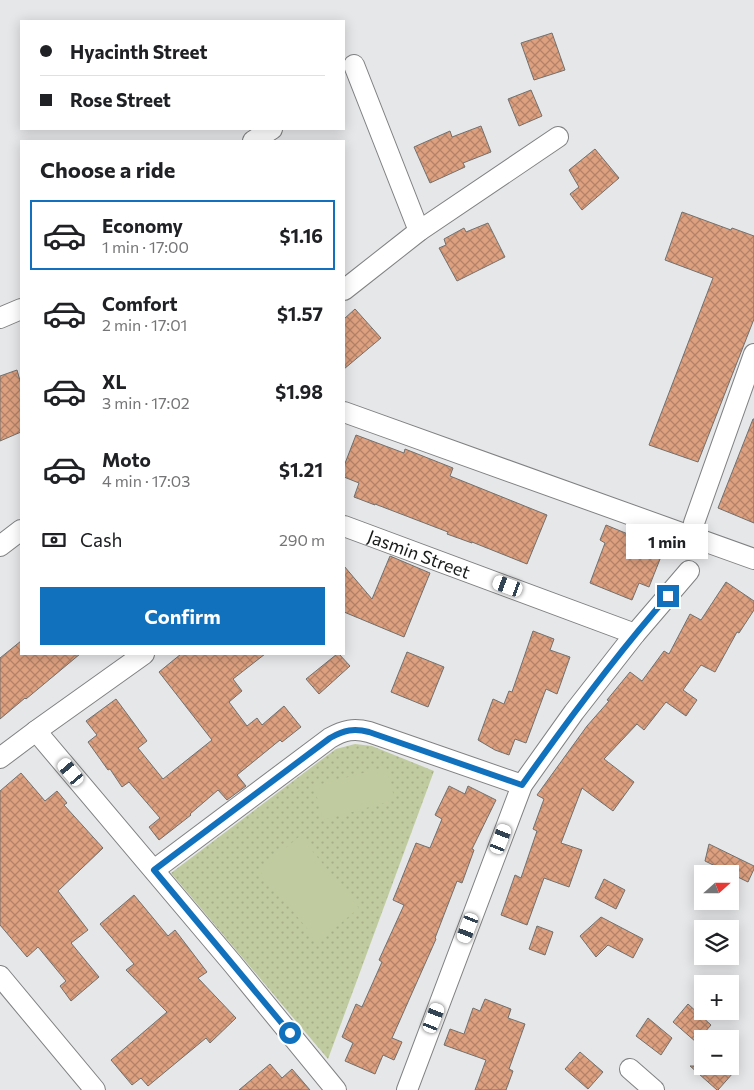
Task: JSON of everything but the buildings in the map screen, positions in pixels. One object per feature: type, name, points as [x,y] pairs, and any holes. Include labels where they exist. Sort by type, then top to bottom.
[{"type":"street","points":[[354,65],[419,231]]},
{"type":"street","points":[[255,140],[270,130]]},
{"type":"street","points":[[345,289],[419,231],[558,137]]},
{"type":"street","points":[[0,318],[20,309]]},
{"type":"street","points":[[690,537],[754,354]]},
{"type":"street","points":[[345,412],[754,559]]},
{"type":"street","name":"Jasmin Street","points":[[345,526],[635,634]]},
{"type":"street","points":[[0,546],[20,531]]},
{"type":"street","points":[[407,1090],[522,785],[574,712],[635,634],[689,571]]},
{"type":"street","points":[[0,758],[36,730],[143,655]]},
{"type":"street","points":[[36,730],[336,1090]]},
{"type":"street","points":[[154,870],[330,738],[338,733],[349,730],[369,732],[522,785]]},
{"type":"street","points":[[0,976],[95,1090]]},
{"type":"street","points":[[630,1069],[654,1090]]},
{"type":"green space","points":[[355,744],[372,746],[434,771],[328,1059],[171,873],[336,749]]},
{"type":"green space","points":[[386,767],[395,800],[323,820],[314,786]]},
{"type":"green space","points":[[300,836],[359,908],[318,942],[259,870]]},
{"type":"route","points":[[290,1033],[154,870],[330,738],[338,733],[349,730],[369,732],[522,785],[574,712],[635,634],[668,596]]}]
